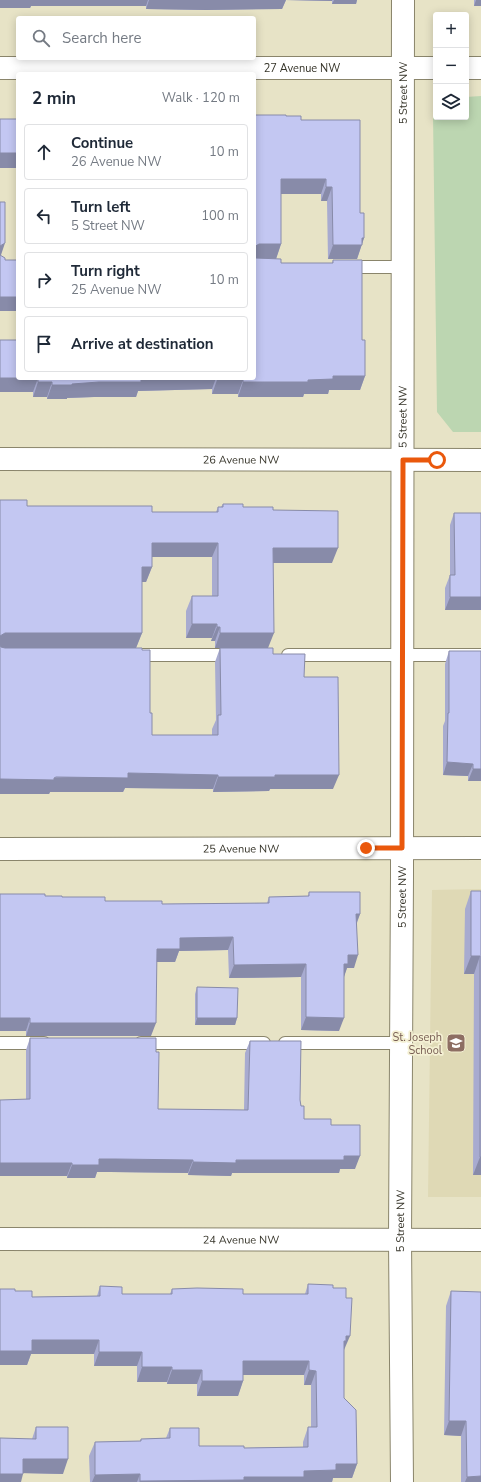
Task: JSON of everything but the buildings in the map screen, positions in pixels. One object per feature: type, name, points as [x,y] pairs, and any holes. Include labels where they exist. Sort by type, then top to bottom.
[{"type":"street","name":"5 Street NW","points":[[402,1482],[400,1239],[404,267],[403,0]]},
{"type":"street","name":"27 Avenue NW","points":[[0,68],[433,68]]},
{"type":"street","points":[[469,68],[481,68]]},
{"type":"street","name":"26 Avenue NW","points":[[0,459],[481,460]]},
{"type":"street","name":"25 Avenue NW","points":[[0,848],[481,848]]},
{"type":"street","name":"24 Avenue NW","points":[[0,1238],[481,1240]]},
{"type":"lane","points":[[332,266],[404,267]]},
{"type":"lane","points":[[119,655],[245,655]]},
{"type":"lane","points":[[277,655],[481,655]]},
{"type":"lane","points":[[0,1043],[55,1043]]},
{"type":"lane","points":[[126,1043],[402,1043]]},
{"type":"shaded area","name":"St. Joseph School","points":[[481,889],[481,1197],[428,1197],[432,890]]},
{"type":"green space","points":[[481,96],[481,432],[453,432],[437,412],[433,120],[469,120],[469,97]]},
{"type":"place","name":"St. Joseph School","points":[[456,1043]]},
{"type":"route","points":[[366,848],[402,848],[403,460],[437,460]]}]
